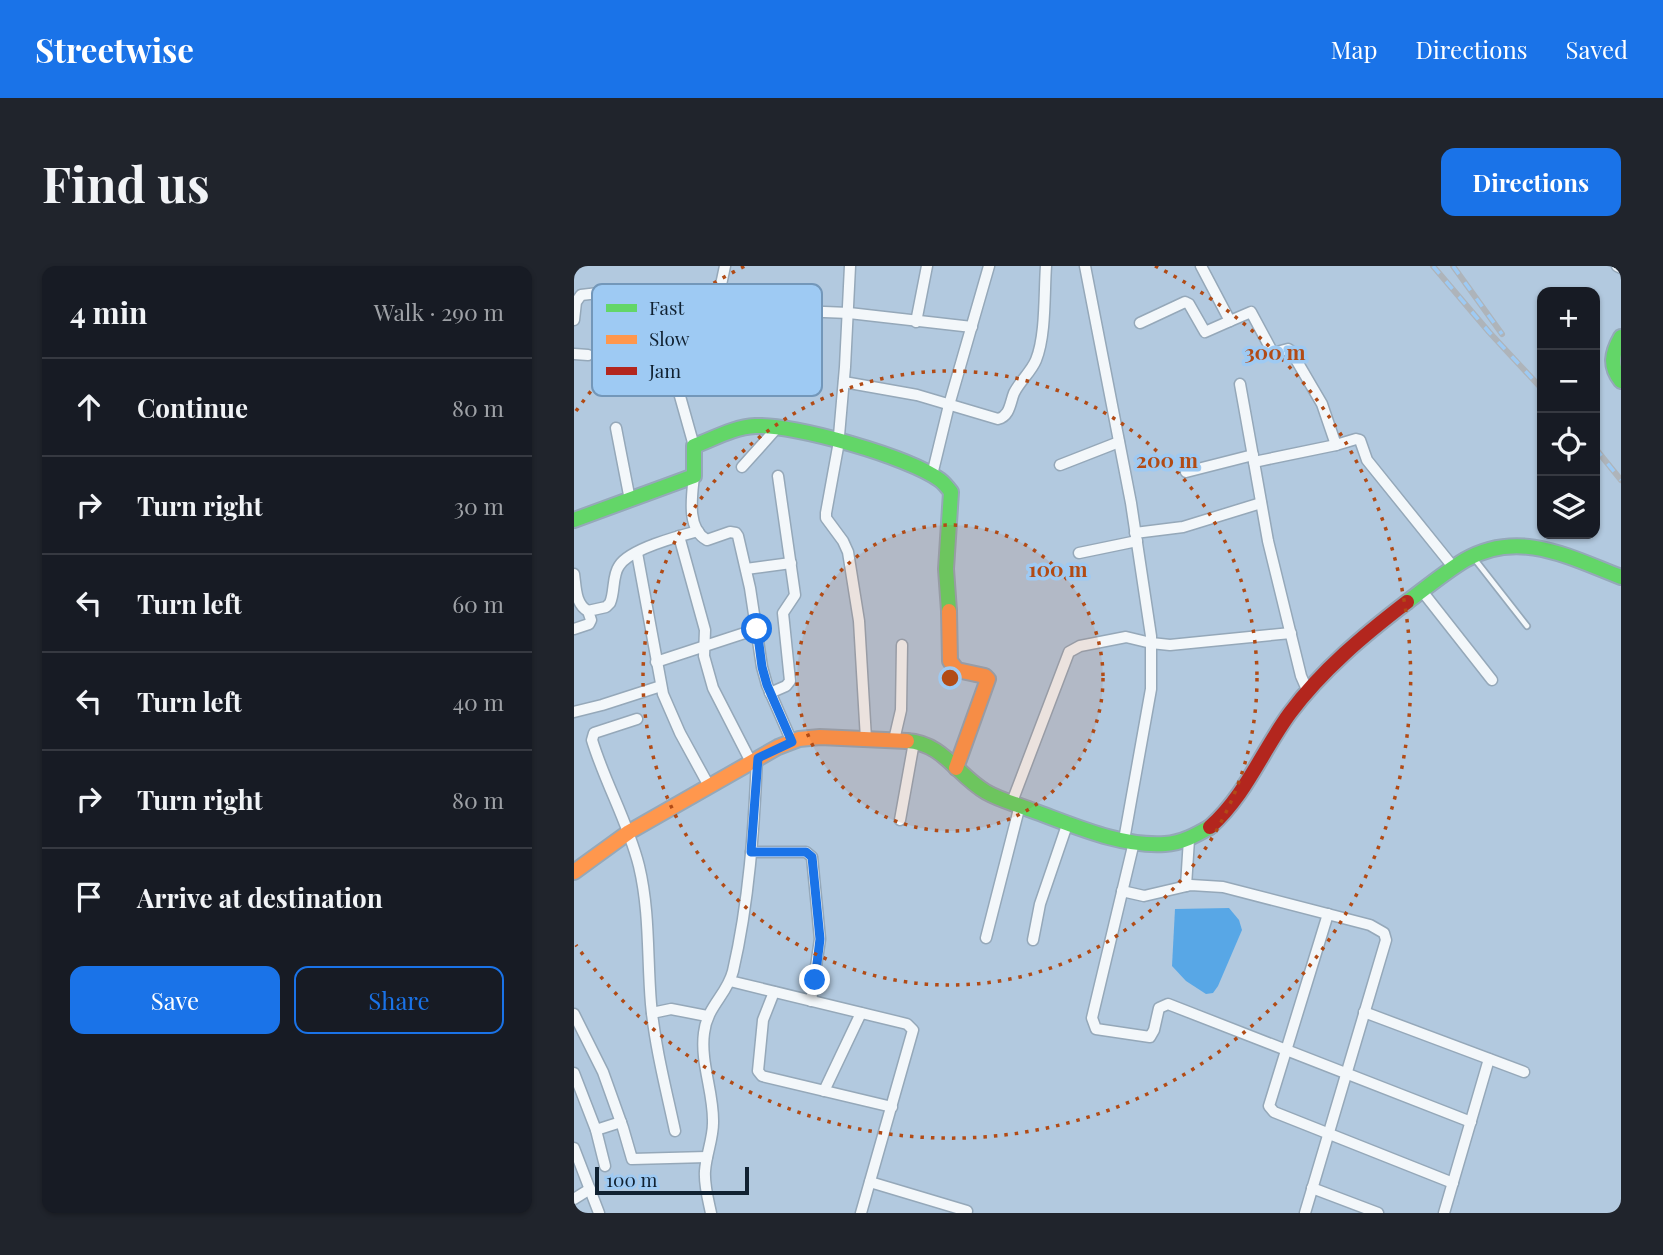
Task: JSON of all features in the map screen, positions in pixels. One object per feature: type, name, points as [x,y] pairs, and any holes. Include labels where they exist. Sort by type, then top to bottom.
[{"type":"street","points":[[721,284],[724,266]]},
{"type":"street","points":[[850,266],[839,440],[826,513],[846,546],[849,557],[859,621],[866,739]]},
{"type":"street","points":[[916,322],[927,266]]},
{"type":"street","points":[[932,475],[989,266]]},
{"type":"street","points":[[844,382],[897,390],[998,419],[1006,416],[1018,385],[1036,360],[1040,343],[1046,266]]},
{"type":"street","points":[[1086,266],[1136,537],[1152,643],[1151,689],[1122,891],[1092,1018],[1096,1029],[1150,1037],[1159,1009],[1168,1004],[1471,1122]]},
{"type":"street","points":[[1201,266],[1230,321]]},
{"type":"street","points":[[574,320],[576,302],[581,295],[592,294]]},
{"type":"street","points":[[1140,323],[1185,302],[1189,304],[1205,332],[1251,312],[1273,353],[1288,349],[1292,351],[1322,404],[1336,445]]},
{"type":"street","points":[[822,312],[972,327]]},
{"type":"street","points":[[1621,337],[1614,349],[1611,364],[1621,381]]},
{"type":"street","points":[[574,354],[588,355]]},
{"type":"street","points":[[1240,384],[1261,503],[1301,676],[1308,692]]},
{"type":"street","points":[[680,396],[694,446],[692,514],[702,538],[707,540],[730,532],[736,533],[746,569],[762,667],[792,742]]},
{"type":"street","points":[[694,446],[757,426],[776,429],[839,440],[886,455],[932,475],[950,488],[946,562],[950,661],[957,670],[988,679],[956,768]]},
{"type":"street","points":[[616,428],[630,500]]},
{"type":"street","points":[[742,467],[776,429]]},
{"type":"street","points":[[1186,472],[1360,440],[1367,460],[1454,568]]},
{"type":"street","points":[[1059,465],[1119,442]]},
{"type":"street","points":[[574,520],[694,475]]},
{"type":"street","points":[[770,692],[786,686],[790,681],[783,613],[795,595],[778,476]]},
{"type":"street","points":[[1079,553],[1183,527],[1261,503]]},
{"type":"street","points":[[588,611],[606,607],[610,603],[618,567],[637,553],[650,545],[698,531]]},
{"type":"street","points":[[679,536],[705,630],[704,656],[713,688],[754,760],[751,852],[746,900],[730,981],[707,1016],[703,1048],[713,1113],[705,1184],[711,1213]]},
{"type":"street","points":[[574,872],[629,832],[754,760],[792,742],[820,737],[894,740],[934,747],[981,791],[1016,804],[1129,841],[1168,844],[1189,839],[1207,831],[1232,807],[1265,750],[1308,692],[1360,642],[1422,591],[1473,556],[1492,547],[1519,544],[1545,550],[1621,577]]},
{"type":"street","points":[[637,553],[661,686],[680,733],[709,786]]},
{"type":"street","points":[[746,569],[791,563]]},
{"type":"street","points":[[574,574],[578,599],[588,611],[591,620],[589,624],[574,629]]},
{"type":"street","points":[[1422,591],[1492,680]]},
{"type":"street","points":[[656,662],[757,629]]},
{"type":"street","points":[[986,938],[1016,804],[1069,652],[1080,646],[1112,638],[1135,638],[1170,645],[1291,633]]},
{"type":"street","points":[[894,740],[901,709],[902,645]]},
{"type":"street","points":[[574,712],[661,686]]},
{"type":"street","points":[[637,719],[594,733],[592,740],[629,832],[646,901],[652,1013],[675,1131]]},
{"type":"street","points":[[900,820],[914,742]]},
{"type":"street","points":[[1033,940],[1040,904],[1069,822]]},
{"type":"street","points":[[1186,886],[1189,839]]},
{"type":"street","points":[[751,852],[806,852],[812,857],[820,939],[811,1001]]},
{"type":"street","points":[[1122,891],[1144,896],[1186,886],[1223,887],[1370,925],[1384,933],[1386,940],[1305,1213]]},
{"type":"street","points":[[1328,914],[1269,1106],[1274,1111],[1453,1182]]},
{"type":"street","points":[[730,981],[907,1024],[913,1030],[861,1213]]},
{"type":"street","points":[[774,992],[763,1020],[760,1074],[892,1107]]},
{"type":"street","points":[[652,1013],[671,1009],[707,1016]]},
{"type":"street","points":[[1364,1012],[1524,1072]]},
{"type":"street","points":[[824,1091],[861,1013]]},
{"type":"street","points":[[574,1014],[603,1072],[633,1160],[707,1157]]},
{"type":"street","points":[[1444,1213],[1489,1059]]},
{"type":"street","points":[[574,1073],[596,1130],[606,1166]]},
{"type":"street","points":[[596,1130],[621,1122]]},
{"type":"street","points":[[574,1148],[599,1213]]},
{"type":"street","points":[[870,1182],[967,1212]]},
{"type":"street","points":[[1312,1188],[1378,1213]]},
{"type":"street","points":[[574,1199],[590,1189]]},
{"type":"lane","points":[[1473,556],[1527,626]]},
{"type":"water","points":[[1229,908],[1239,920],[1242,930],[1218,986],[1213,993],[1206,994],[1186,981],[1172,966],[1175,909]]},
{"type":"railway","points":[[1433,266],[1537,384]]},
{"type":"railway","points":[[1453,266],[1502,334]]},
{"type":"railway","points":[[1600,454],[1621,480]]},
{"type":"traffic: fast","points":[[1621,337],[1613,359],[1621,381]]},
{"type":"traffic: fast","points":[[574,520],[694,476],[694,446],[731,431],[755,426],[822,436],[878,452],[925,471],[940,480],[951,492],[946,569],[949,611]]},
{"type":"traffic: fast","points":[[1407,602],[1465,560],[1485,551],[1505,547],[1544,549],[1621,577]]},
{"type":"traffic: fast","points":[[907,741],[930,747],[991,795],[1114,839],[1165,844],[1194,836],[1210,827]]},
{"type":"traffic: slow","points":[[949,611],[950,661],[957,670],[988,679],[956,768]]},
{"type":"traffic: slow","points":[[574,872],[629,832],[778,747],[799,739],[820,737],[907,741]]},
{"type":"traffic: jam","points":[[1210,827],[1234,801],[1302,697],[1344,654],[1407,602]]},
{"type":"route","points":[[757,629],[767,685],[792,742],[758,758],[751,852],[810,853],[820,919],[819,958],[815,980]]}]
